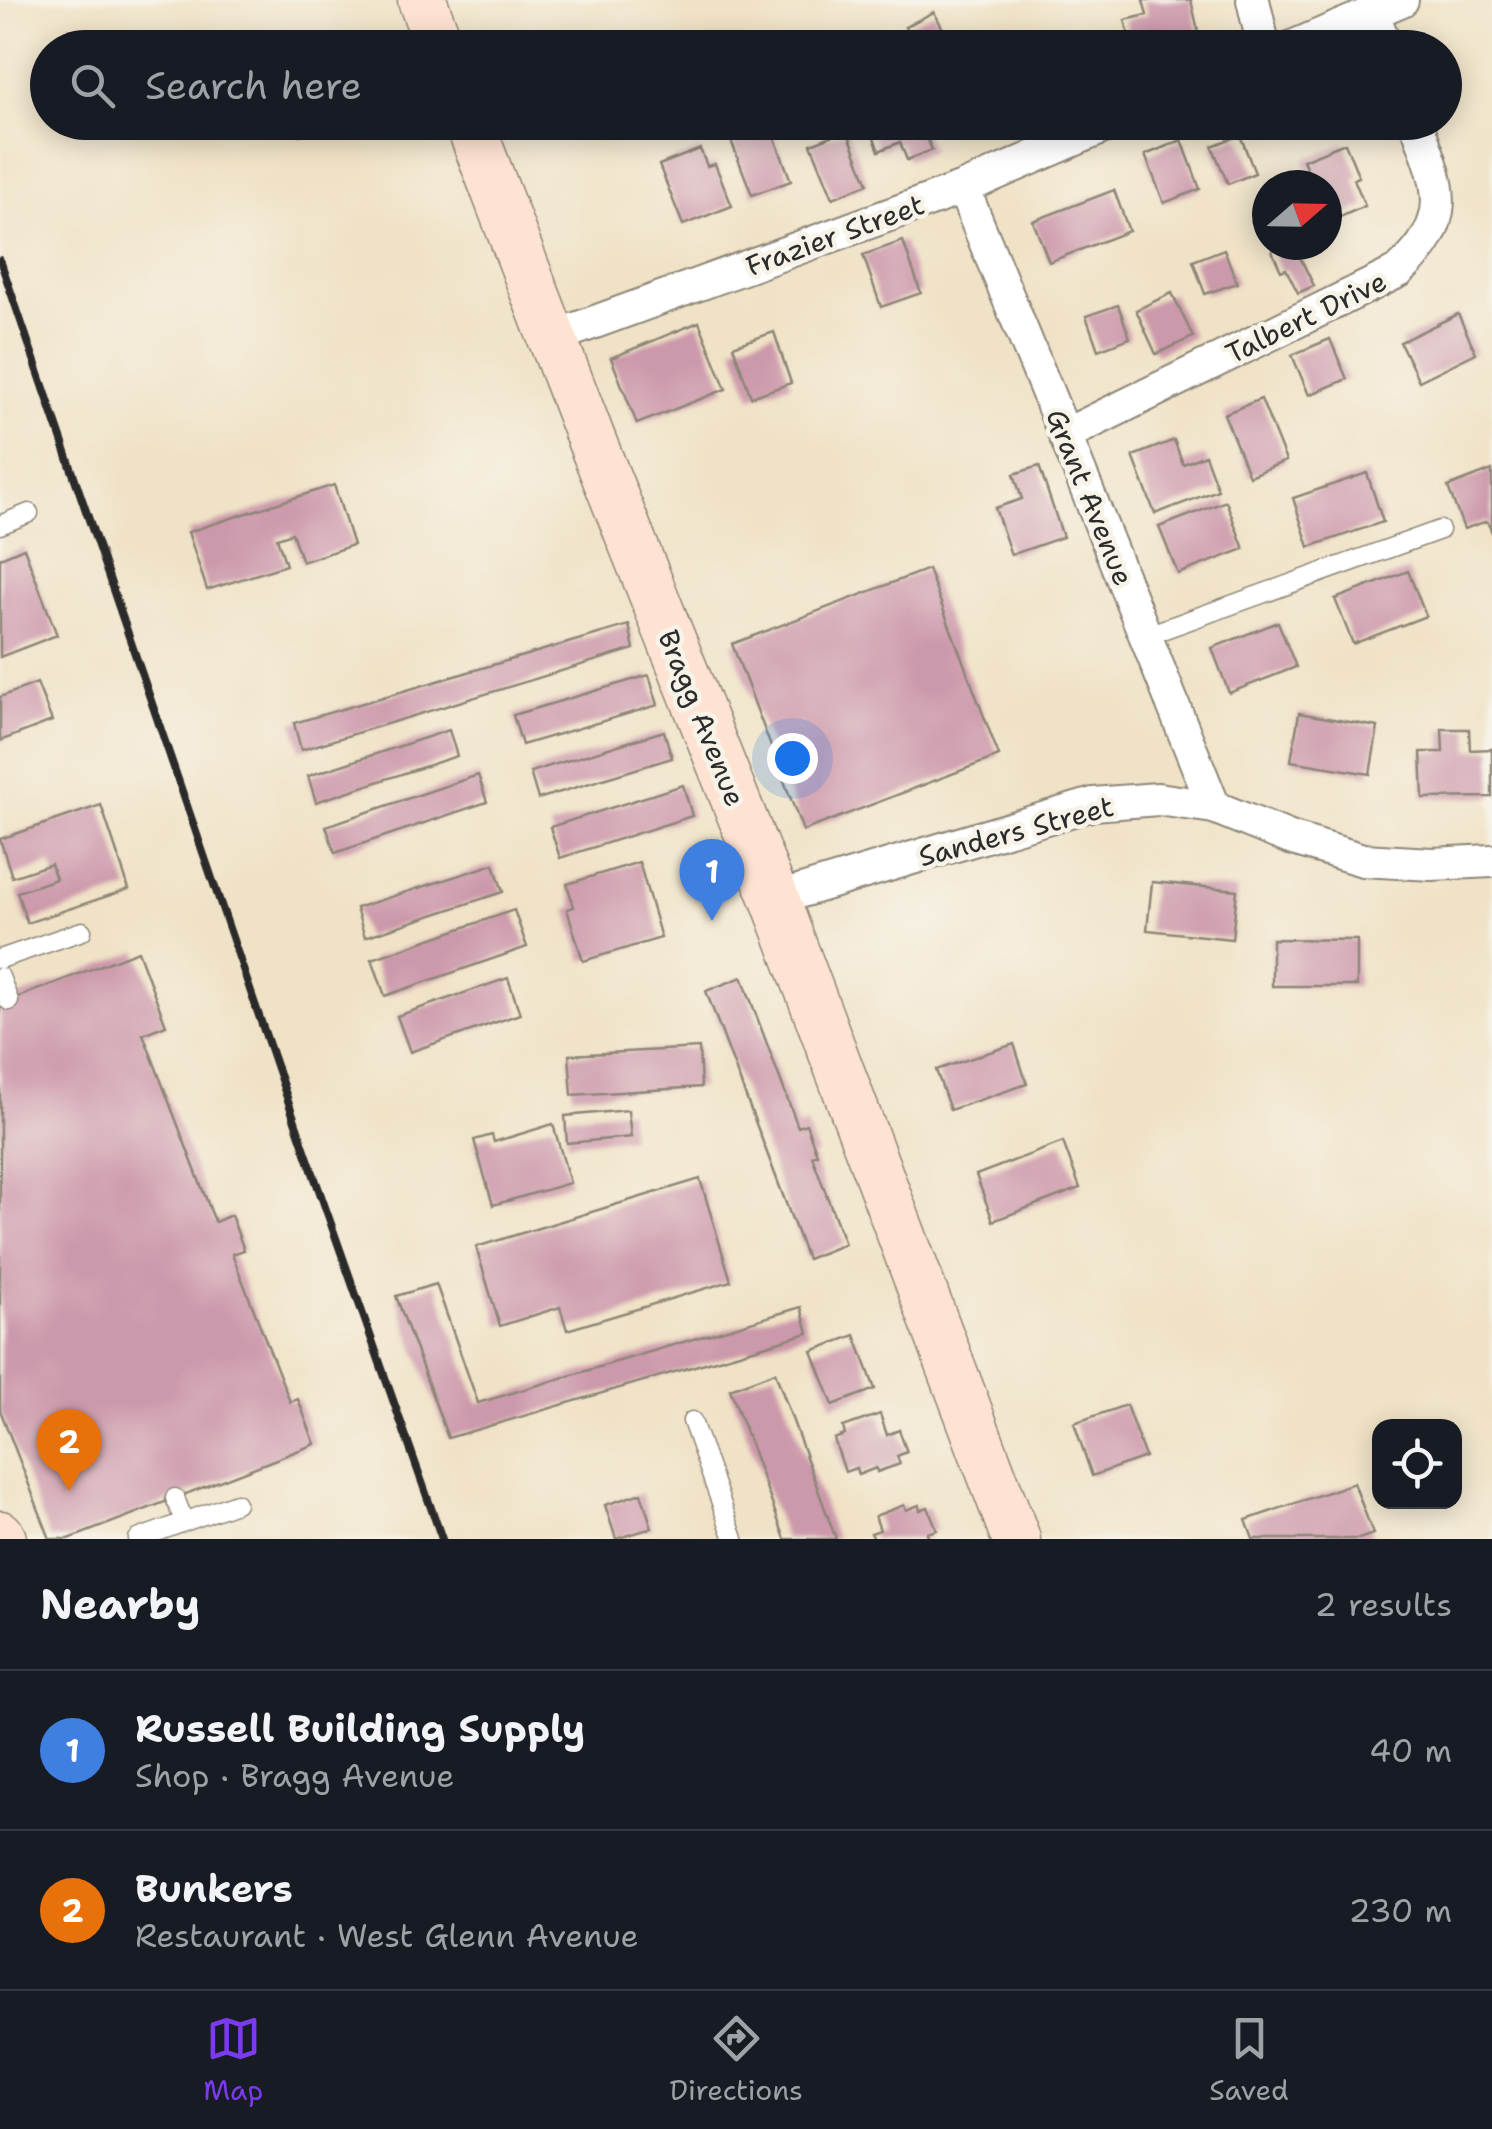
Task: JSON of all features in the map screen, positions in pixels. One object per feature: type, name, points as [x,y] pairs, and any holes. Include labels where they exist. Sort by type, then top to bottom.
[{"type":"main road","points":[[422,0],[433,30]]},
{"type":"main road","name":"Bragg Avenue","points":[[476,140],[775,899],[1016,1539]]},
{"type":"street","points":[[1253,0],[1260,30]]},
{"type":"street","points":[[1332,30],[1387,6]]},
{"type":"street","name":"Frazier Street","points":[[551,338],[962,188],[1073,140]]},
{"type":"street","name":"Talbert Drive","points":[[1066,435],[1399,271],[1421,251],[1438,203],[1436,175],[1423,140]]},
{"type":"street","name":"Grant Avenue","points":[[962,188],[1066,435],[1214,807]]},
{"type":"street","name":"Sanders Street","points":[[775,899],[1093,804],[1158,799],[1214,807],[1290,838],[1363,860],[1432,864],[1492,861]]},
{"type":"lane","points":[[0,525],[29,513]]},
{"type":"lane","points":[[1145,636],[1440,530]]},
{"type":"lane","points":[[0,959],[82,931]]},
{"type":"lane","points":[[0,977],[8,1001]]},
{"type":"lane","points":[[692,1421],[734,1539]]},
{"type":"lane","points":[[175,1498],[184,1521]]},
{"type":"lane","points":[[138,1539],[236,1503]]},
{"type":"building","points":[[1143,0],[1191,0],[1198,30],[1128,30],[1125,20],[1147,15]]},
{"type":"building","points":[[934,12],[944,30],[907,30],[905,27]]},
{"type":"building","points":[[731,140],[776,140],[791,181],[752,195]]},
{"type":"building","points":[[851,140],[868,184],[833,198],[811,144]]},
{"type":"building","points":[[875,140],[928,140],[932,150],[907,160],[900,142],[879,151]]},
{"type":"building","points":[[1182,140],[1200,189],[1164,203],[1145,155]]},
{"type":"building","points":[[1242,140],[1254,170],[1228,184],[1212,146]]},
{"type":"building","points":[[1345,143],[1359,177],[1354,179],[1365,206],[1342,216],[1342,170],[1307,170],[1303,160]]},
{"type":"building","points":[[700,149],[707,166],[715,164],[732,206],[683,225],[659,165]]},
{"type":"building","points":[[1114,190],[1129,231],[1049,262],[1033,221]]},
{"type":"building","points":[[903,241],[921,293],[881,307],[863,255]]},
{"type":"building","points":[[1224,249],[1237,283],[1205,294],[1193,261]]},
{"type":"building","points":[[1276,260],[1301,260],[1314,286],[1298,293],[1286,269],[1281,271]]},
{"type":"building","points":[[1172,293],[1193,337],[1156,354],[1136,310]]},
{"type":"building","points":[[1118,305],[1130,338],[1098,350],[1086,316]]},
{"type":"building","points":[[1458,314],[1476,353],[1419,381],[1400,342]]},
{"type":"building","points":[[699,322],[726,389],[637,424],[611,358]]},
{"type":"building","points":[[774,332],[791,383],[751,397],[733,346]]},
{"type":"building","points":[[1330,339],[1347,379],[1309,395],[1292,355]]},
{"type":"building","points":[[1261,399],[1286,461],[1249,476],[1224,414]]},
{"type":"building","points":[[1174,440],[1183,464],[1205,455],[1218,490],[1155,514],[1133,456]]},
{"type":"building","points":[[1039,466],[1063,537],[1011,555],[995,508],[1022,499],[1014,474]]},
{"type":"building","points":[[1492,470],[1492,533],[1487,521],[1464,529],[1448,487]]},
{"type":"building","points":[[1367,473],[1383,522],[1309,547],[1293,498]]},
{"type":"building","points":[[334,485],[353,545],[302,562],[292,533],[277,538],[286,565],[207,590],[188,532]]},
{"type":"building","points":[[1226,501],[1244,549],[1178,574],[1159,527]]},
{"type":"building","points":[[24,548],[57,635],[0,657],[0,558]]},
{"type":"building","points":[[928,569],[999,756],[803,831],[732,644]]},
{"type":"building","points":[[1408,571],[1426,616],[1353,644],[1335,599]]},
{"type":"building","points":[[1278,622],[1296,667],[1229,693],[1212,648]]},
{"type":"building","points":[[629,625],[634,649],[301,750],[294,723]]},
{"type":"building","points":[[649,675],[658,705],[522,745],[513,715]]},
{"type":"building","points":[[37,683],[52,721],[0,741],[0,697]]},
{"type":"building","points":[[1299,713],[1378,727],[1370,774],[1291,761]]},
{"type":"building","points":[[1442,729],[1469,729],[1470,750],[1492,749],[1492,797],[1423,798],[1421,752],[1443,752]]},
{"type":"building","points":[[449,730],[457,756],[316,802],[308,776]]},
{"type":"building","points":[[664,731],[672,758],[538,799],[530,772]]},
{"type":"building","points":[[478,775],[487,802],[335,853],[326,826]]},
{"type":"building","points":[[683,785],[692,816],[560,858],[550,827]]},
{"type":"building","points":[[101,805],[129,889],[27,923],[17,892],[56,879],[51,864],[12,877],[0,839]]},
{"type":"building","points":[[639,862],[661,938],[583,961],[567,909],[574,907],[567,884]]},
{"type":"building","points":[[494,864],[503,892],[365,937],[356,908]]},
{"type":"building","points":[[1152,882],[1237,890],[1232,939],[1147,930]]},
{"type":"building","points":[[514,910],[527,947],[385,996],[372,959]]},
{"type":"building","points":[[1272,939],[1357,940],[1357,986],[1272,986]]},
{"type":"building","points":[[138,951],[166,1025],[143,1034],[215,1222],[231,1215],[244,1250],[232,1254],[290,1402],[298,1399],[315,1444],[69,1539],[50,1539],[0,1410],[0,1004]]},
{"type":"building","points":[[742,977],[798,1127],[806,1124],[817,1154],[812,1156],[845,1244],[807,1259],[706,991]]},
{"type":"building","points":[[508,978],[520,1014],[410,1052],[397,1016]]},
{"type":"building","points":[[1014,1044],[1027,1084],[950,1110],[936,1070]]},
{"type":"building","points":[[699,1048],[701,1087],[572,1095],[569,1055]]},
{"type":"building","points":[[628,1110],[631,1137],[567,1143],[565,1116]]},
{"type":"building","points":[[553,1124],[570,1183],[493,1205],[474,1140],[492,1135],[494,1142]]},
{"type":"building","points":[[1063,1142],[1080,1188],[993,1221],[976,1175]]},
{"type":"building","points":[[700,1179],[731,1281],[567,1330],[560,1307],[500,1326],[476,1247]]},
{"type":"building","points":[[436,1284],[478,1403],[801,1307],[808,1333],[448,1438],[396,1296]]},
{"type":"building","points":[[855,1335],[875,1389],[833,1405],[812,1351]]},
{"type":"building","points":[[775,1372],[836,1539],[785,1539],[730,1389]]},
{"type":"building","points":[[1126,1405],[1145,1457],[1092,1476],[1074,1423]]},
{"type":"building","points":[[880,1414],[887,1435],[899,1430],[907,1452],[897,1456],[900,1464],[858,1475],[856,1468],[845,1472],[834,1439],[845,1435],[843,1427]]},
{"type":"building","points":[[1354,1483],[1373,1534],[1359,1539],[1253,1539],[1246,1520]]},
{"type":"building","points":[[641,1493],[652,1528],[616,1539],[605,1505]]},
{"type":"building","points":[[904,1505],[906,1510],[919,1505],[920,1510],[928,1507],[937,1530],[927,1533],[929,1539],[874,1539],[871,1533],[880,1530],[875,1516]]},
{"type":"railway","points":[[0,260],[442,1539]]},
{"type":"place","name":"Russell Building Supply","points":[[712,921]]},
{"type":"place","name":"Bunkers","points":[[69,1491]]}]
